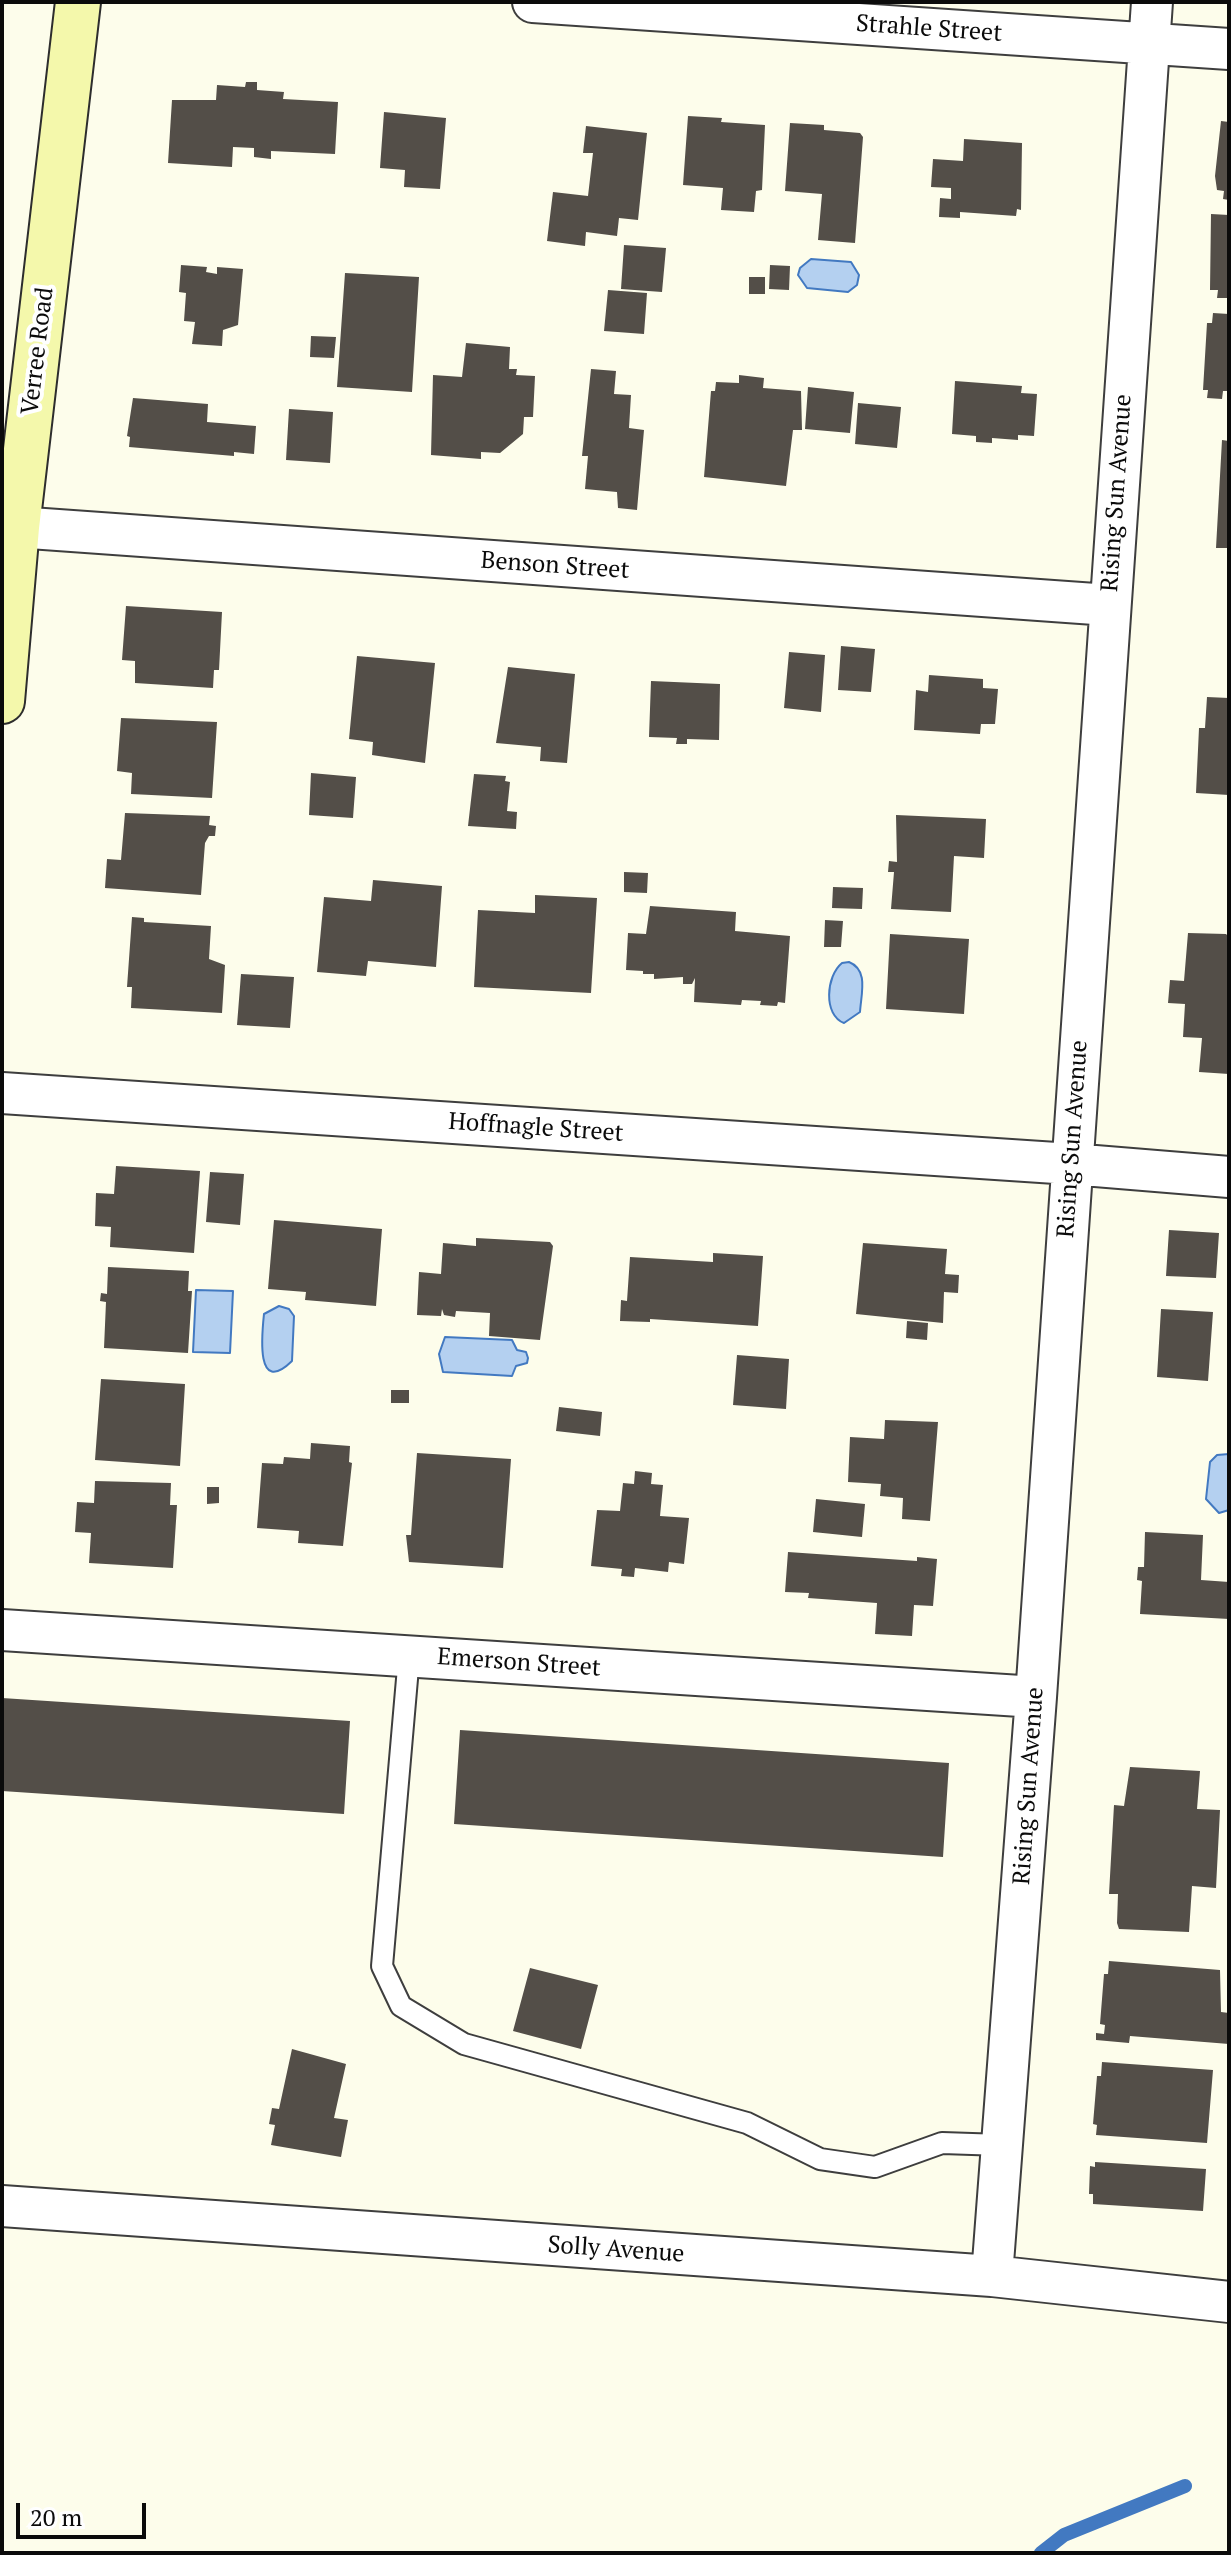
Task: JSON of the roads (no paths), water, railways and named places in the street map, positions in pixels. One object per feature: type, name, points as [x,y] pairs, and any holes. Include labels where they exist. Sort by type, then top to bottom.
[{"type":"main road","name":"Verree Road","points":[[2,701],[10,526],[78,2]]},
{"type":"street","name":"Strahle Street","points":[[533,2],[1229,49]]},
{"type":"street","name":"Rising Sun Avenue","points":[[992,2276],[1036,1697],[1152,2]]},
{"type":"street","name":"Benson Street","points":[[10,526],[1109,605]]},
{"type":"street","name":"Hoffnagle Street","points":[[2,1093],[1229,1177]]},
{"type":"street","name":"Emerson Street","points":[[2,1630],[1036,1697]]},
{"type":"street","name":"Solly Avenue","points":[[2,2206],[992,2276],[1229,2302]]},
{"type":"lane","points":[[409,1656],[382,1966],[401,2006],[464,2044],[747,2123],[820,2159],[875,2167],[942,2143],[1002,2145]]},
{"type":"water","points":[[811,259],[851,262],[859,275],[857,285],[848,292],[807,288],[798,275],[800,268]]},
{"type":"water","points":[[849,962],[862,977],[862,990],[860,1012],[844,1023],[833,1012],[829,995],[837,969],[842,963]]},
{"type":"water","points":[[196,1290],[233,1291],[230,1353],[193,1352]]},
{"type":"water","points":[[279,1306],[289,1309],[294,1316],[292,1361],[272,1372],[263,1358],[264,1314]]},
{"type":"water","points":[[445,1337],[512,1340],[517,1350],[526,1352],[527,1363],[516,1366],[512,1376],[443,1372],[439,1354]]},
{"type":"water","points":[[1229,1454],[1229,1510],[1219,1513],[1206,1499],[1210,1462],[1217,1455]]},
{"type":"waterway","points":[[1041,2553],[1064,2535],[1185,2486]]}]
